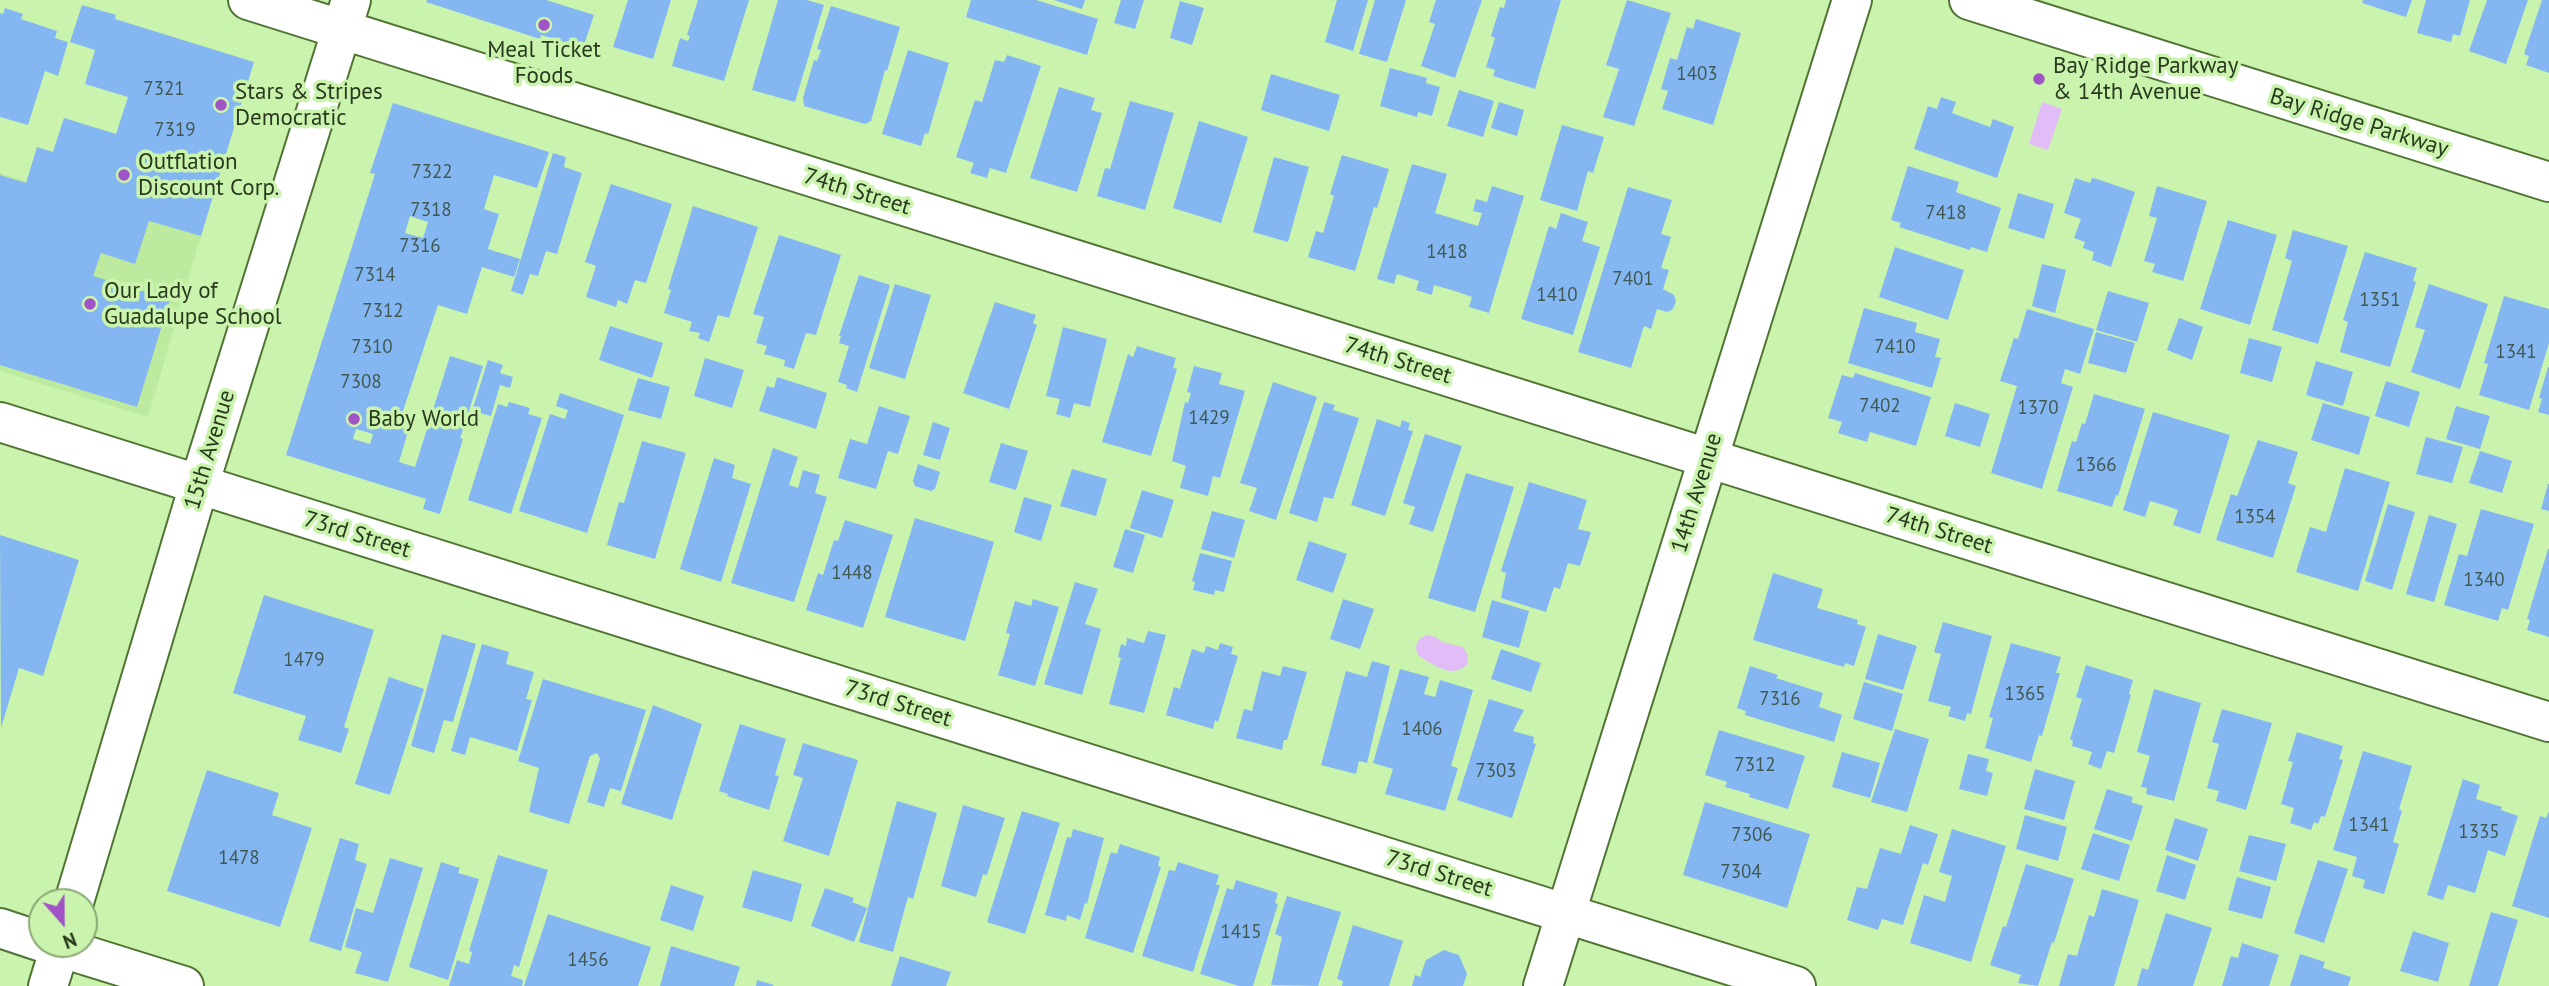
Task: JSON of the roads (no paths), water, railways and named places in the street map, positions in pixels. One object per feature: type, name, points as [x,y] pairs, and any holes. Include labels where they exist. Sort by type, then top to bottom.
[{"type":"street","name":"74th Street","points":[[248,0],[346,15],[1708,459],[2549,722]]},
{"type":"street","name":"14th Avenue","points":[[1543,986],[1852,0]]},
{"type":"street","name":"Bay Ridge Parkway","points":[[1969,0],[2549,182]]},
{"type":"street","name":"15th Avenue","points":[[78,888],[199,485],[346,15]]},
{"type":"street","name":"73rd Street","points":[[0,422],[1797,986]]},
{"type":"street","points":[[0,928],[28,936]]},
{"type":"street","points":[[48,986],[51,958]]},
{"type":"street","points":[[97,958],[184,986]]},
{"type":"place","name":"Meal Ticket Foods","points":[[544,25]]},
{"type":"place","name":"Bay Ridge Parkway & 14th Avenue","points":[[2039,79]]},
{"type":"place","name":"Stars & Stripes Democratic","points":[[221,105]]},
{"type":"place","name":"Outflation Discount Corp.","points":[[124,175]]},
{"type":"place","name":"Our Lady of Guadalupe School","points":[[90,304]]},
{"type":"place","name":"Baby World","points":[[354,419]]}]
